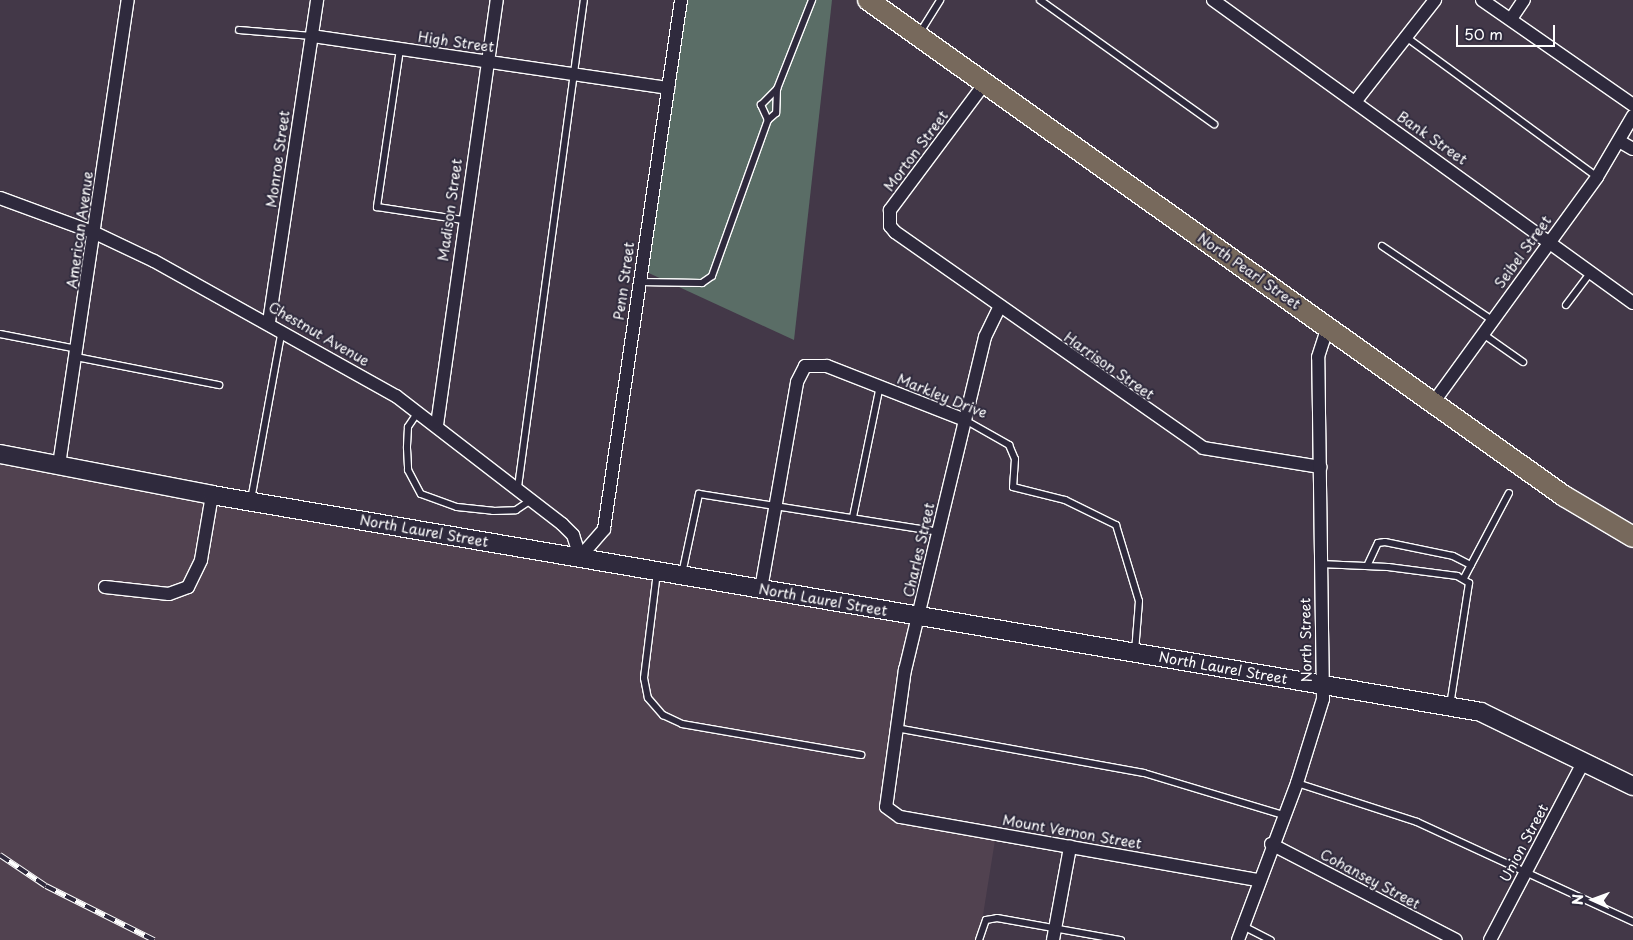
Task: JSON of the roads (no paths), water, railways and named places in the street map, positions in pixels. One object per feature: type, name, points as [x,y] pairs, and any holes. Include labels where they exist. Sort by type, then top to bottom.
[{"type":"main road","name":"North Pearl Street","points":[[868,0],[1564,496],[1633,538]]},
{"type":"street","name":"American Avenue","points":[[59,465],[95,233],[128,0]]},
{"type":"street","name":"Monroe Street","points":[[269,322],[317,0]]},
{"type":"street","name":"Madison Street","points":[[437,425],[463,220],[497,0]]},
{"type":"street","name":"Penn Street","points":[[580,557],[604,530],[638,282],[681,0]]},
{"type":"street","name":"Bank Street","points":[[1213,0],[1633,303]]},
{"type":"street","points":[[1355,102],[1435,0]]},
{"type":"street","points":[[1482,0],[1633,106]]},
{"type":"street","points":[[1511,19],[1524,0]]},
{"type":"street","name":"High Street","points":[[312,36],[668,88]]},
{"type":"street","name":"Morton Street","points":[[902,237],[890,226],[890,210],[985,83]]},
{"type":"street","name":"Seibel Street","points":[[1433,402],[1597,177],[1633,116]]},
{"type":"street","points":[[1619,141],[1633,149]]},
{"type":"street","name":"Chestnut Avenue","points":[[0,198],[95,233],[269,322],[418,412],[518,487],[573,534],[580,557]]},
{"type":"street","name":"Harrison Street","points":[[902,237],[1203,448],[1320,467]]},
{"type":"street","name":"Charles Street","points":[[885,804],[895,728],[918,617],[985,337],[1000,306]]},
{"type":"street","name":"North Street","points":[[1238,940],[1271,844],[1297,783],[1315,732],[1322,685],[1318,357],[1328,327]]},
{"type":"street","name":"Markley Drive","points":[[761,589],[797,382],[805,366],[827,366],[965,420]]},
{"type":"street","name":"North Laurel Street","points":[[0,454],[251,501],[918,617],[1450,706],[1495,716],[1633,786]]},
{"type":"street","points":[[105,587],[169,594],[188,587],[201,560],[212,494]]},
{"type":"street","name":"Union Street","points":[[1490,940],[1584,760]]},
{"type":"street","name":"Mount Vernon Street","points":[[885,804],[900,817],[1258,880]]},
{"type":"street","name":"Cohansey Street","points":[[1271,844],[1435,935],[1456,940]]},
{"type":"street","points":[[1054,934],[1070,847]]},
{"type":"lane","points":[[518,487],[584,0]]},
{"type":"lane","points":[[638,282],[689,284],[712,276],[768,120],[776,113],[777,89],[812,0]]},
{"type":"lane","points":[[918,35],[940,0]]},
{"type":"lane","points":[[1040,0],[1214,124]]},
{"type":"lane","name":"High Street","points":[[239,30],[312,36]]},
{"type":"lane","points":[[1406,38],[1597,177]]},
{"type":"lane","points":[[400,49],[376,207],[463,220]]},
{"type":"lane","points":[[768,120],[761,105],[777,89]]},
{"type":"lane","points":[[1382,246],[1492,320]]},
{"type":"lane","points":[[1566,305],[1591,272]]},
{"type":"lane","points":[[251,501],[282,330]]},
{"type":"lane","points":[[0,334],[219,385]]},
{"type":"lane","points":[[1482,334],[1523,362]]},
{"type":"lane","points":[[853,517],[880,386]]},
{"type":"lane","points":[[418,412],[408,427],[407,448],[408,470],[421,494],[457,507],[493,511],[516,510],[532,499]]},
{"type":"lane","name":"Markley Drive","points":[[965,420],[1010,445],[1015,459],[1013,487],[1065,500],[1116,525],[1140,601],[1135,653]]},
{"type":"lane","points":[[1450,706],[1468,592],[1464,578],[1509,493]]},
{"type":"lane","points":[[681,575],[699,494],[776,504],[938,532]]},
{"type":"lane","points":[[1368,564],[1378,543],[1384,542],[1453,556],[1471,565]]},
{"type":"lane","points":[[1320,564],[1368,564],[1464,578]]},
{"type":"lane","points":[[658,571],[644,678],[648,698],[663,715],[682,724],[861,755]]},
{"type":"lane","points":[[895,728],[1144,773],[1284,815]]},
{"type":"lane","points":[[1297,783],[1417,822],[1633,922]]},
{"type":"lane","points":[[978,940],[986,920],[1054,934],[1121,940]]},
{"type":"lane","points":[[1243,926],[1271,940]]},
{"type":"railway","points":[[0,855],[46,886],[154,940]]}]
